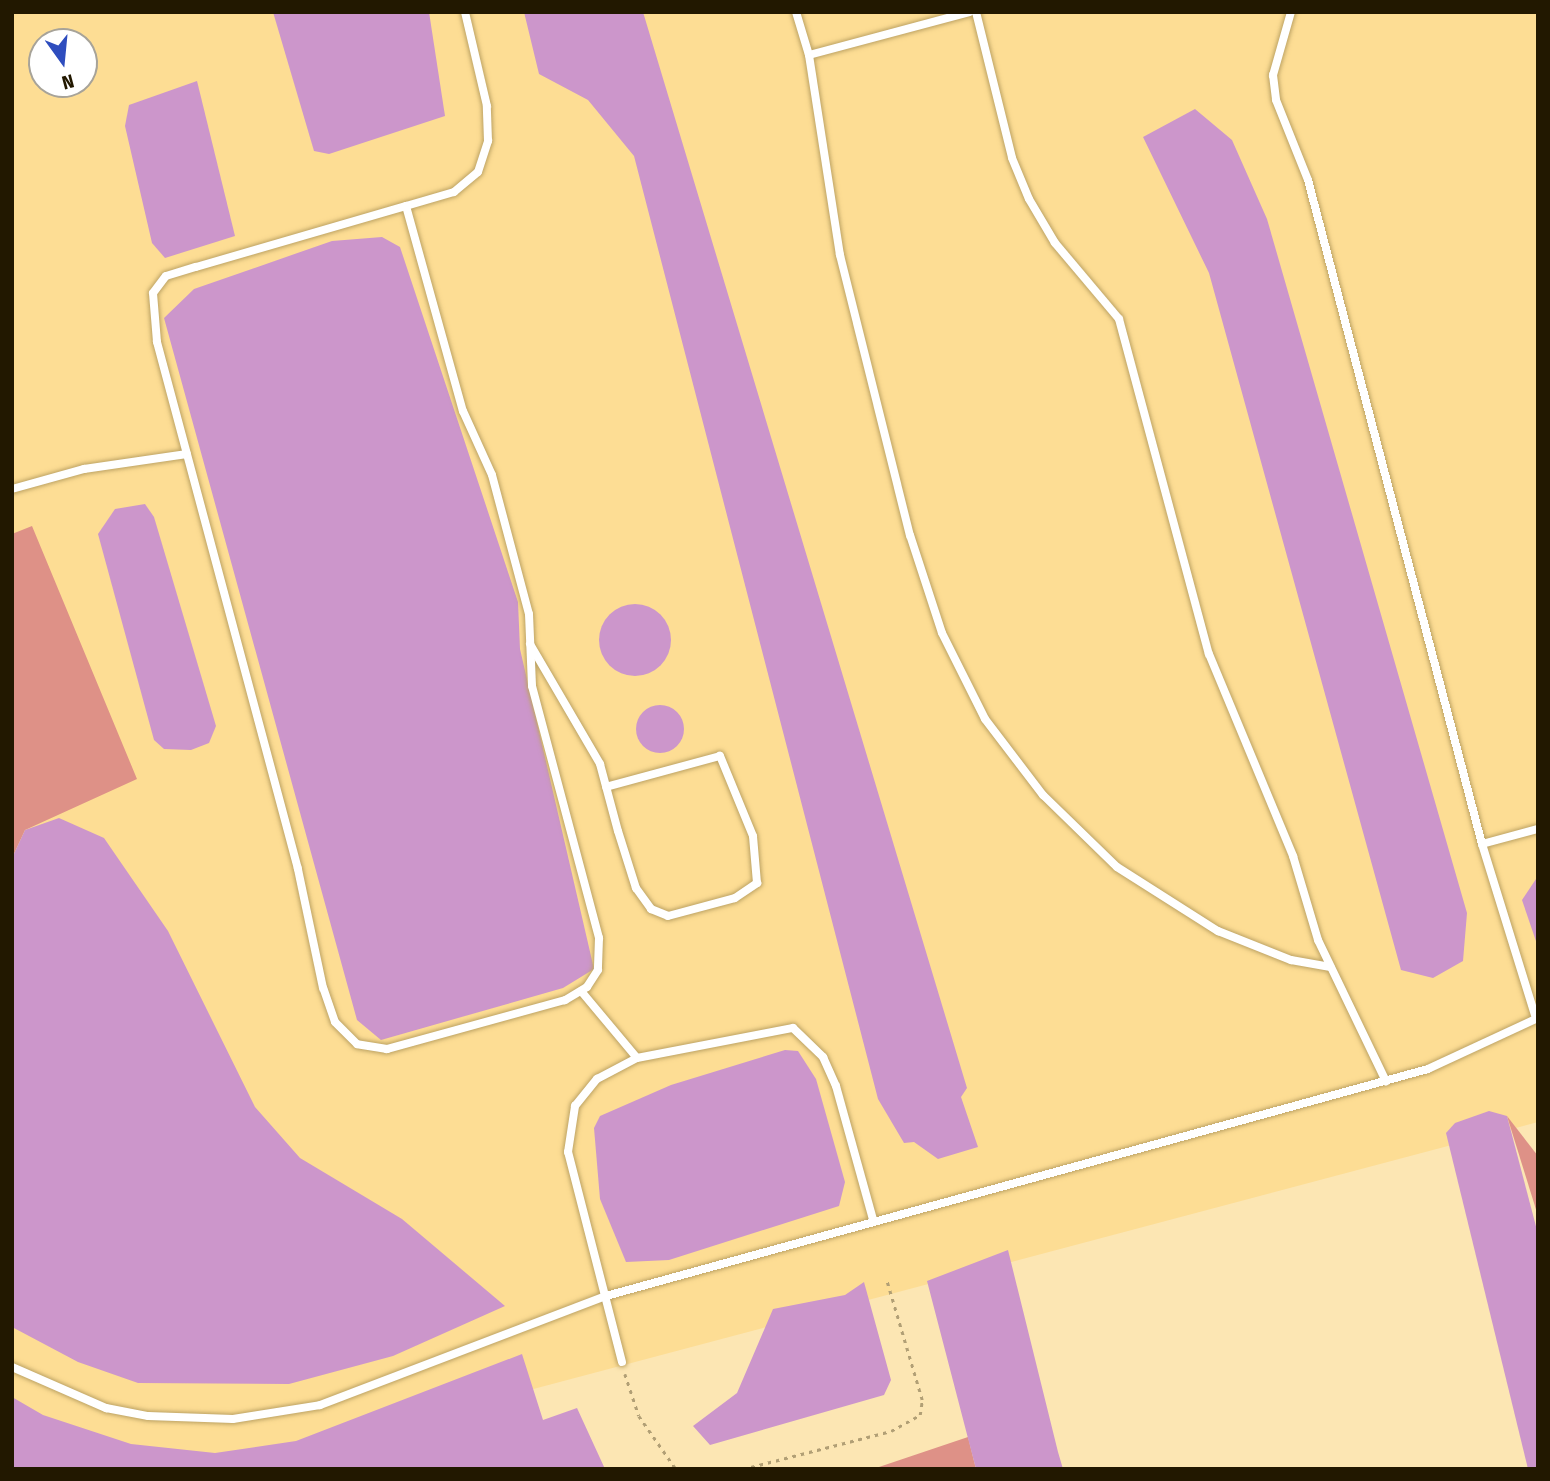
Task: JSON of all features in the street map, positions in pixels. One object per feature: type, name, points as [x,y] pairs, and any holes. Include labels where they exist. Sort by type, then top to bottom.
[{"type":"lane","points":[[406,206],[463,411],[492,475],[529,614],[533,686],[599,938],[598,970],[581,991],[387,1049],[357,1044],[335,1022],[153,323],[153,293],[166,276],[406,206],[454,192],[478,172],[488,141],[483,83],[465,12]]},
{"type":"lane","points":[[796,12],[809,55],[840,255],[910,535],[942,633],[985,719],[1043,795],[1117,867],[1218,930],[1291,960],[1330,967]]},
{"type":"lane","points":[[809,55],[969,12]]},
{"type":"lane","points":[[976,12],[1012,158],[1029,199],[1055,243],[1119,319],[1209,654],[1293,856],[1330,967],[1386,1081]]},
{"type":"lane","points":[[12,1367],[106,1408],[233,1419],[320,1405],[606,1296],[873,1219],[1428,1069],[1537,1018],[1482,844],[1308,180],[1276,100],[1273,75],[1291,12]]},
{"type":"lane","points":[[12,489],[84,469],[187,454]]},
{"type":"lane","points":[[530,643],[600,764],[606,787],[636,888],[651,909],[668,916],[735,898],[757,883],[753,836],[720,756],[606,787]]},
{"type":"lane","points":[[1482,844],[1538,829]]},
{"type":"lane","points":[[581,991],[637,1058]]},
{"type":"lane","points":[[622,1362],[606,1296],[576,1198],[568,1129],[575,1106],[597,1079],[637,1058],[771,1028],[793,1028],[808,1038],[836,1086],[873,1219]]},
{"type":"path","points":[[743,1469],[891,1431],[920,1415],[922,1400],[887,1282]]},
{"type":"path","points":[[622,1362],[633,1403],[676,1469]]},
{"type":"shaded area","points":[[12,12],[1538,12],[1538,1122],[232,1469],[12,1469]]},
{"type":"shaded area","points":[[273,12],[429,12],[445,116],[329,154],[314,151]]},
{"type":"shaded area","points":[[524,12],[643,12],[967,1088],[961,1097],[978,1147],[938,1159],[914,1142],[904,1143],[878,1099],[634,156],[588,100],[539,74]]},
{"type":"shaded area","points":[[197,81],[235,236],[165,258],[152,243],[125,126],[129,105]]},
{"type":"shaded area","points":[[1195,109],[1232,140],[1267,219],[1467,913],[1463,961],[1433,978],[1401,970],[1209,273],[1143,137]]},
{"type":"shaded area","points":[[382,237],[400,247],[518,602],[520,649],[594,969],[563,988],[381,1040],[357,1020],[164,318],[194,289],[332,241]]},
{"type":"shaded area","points":[[145,504],[154,517],[216,726],[209,743],[191,750],[164,749],[154,740],[98,534],[115,509]]},
{"type":"shaded area","points":[[32,526],[137,779],[25,830],[12,858],[12,534]]},
{"type":"shaded area","points":[[635,604],[655,610],[665,620],[671,640],[665,660],[655,670],[635,676],[615,670],[605,660],[599,640],[605,620],[615,610]]},
{"type":"shaded area","points":[[660,705],[677,712],[684,729],[677,746],[660,753],[643,746],[636,729],[643,712]]},
{"type":"shaded area","points":[[59,818],[104,838],[168,931],[255,1107],[300,1158],[402,1219],[505,1306],[393,1356],[289,1384],[138,1383],[78,1362],[12,1327],[12,858],[25,830]]},
{"type":"shaded area","points":[[1538,876],[1538,947],[1522,900]]},
{"type":"shaded area","points":[[785,1050],[798,1051],[816,1079],[845,1182],[839,1206],[669,1260],[626,1262],[600,1199],[594,1128],[600,1116],[671,1085]]},
{"type":"shaded area","points":[[1489,1111],[1507,1116],[1538,1234],[1538,1469],[1528,1469],[1446,1133],[1455,1123]]},
{"type":"shaded area","points":[[1507,1116],[1538,1156],[1538,1216]]},
{"type":"shaded area","points":[[1008,1250],[1063,1469],[976,1469],[927,1281]]},
{"type":"shaded area","points":[[864,1282],[891,1380],[884,1395],[710,1445],[693,1426],[737,1393],[773,1309],[845,1295]]},
{"type":"shaded area","points":[[522,1354],[543,1420],[577,1408],[605,1469],[12,1469],[12,1397],[43,1415],[131,1444],[215,1453],[296,1441]]},
{"type":"shaded area","points":[[968,1437],[976,1469],[873,1469]]}]
